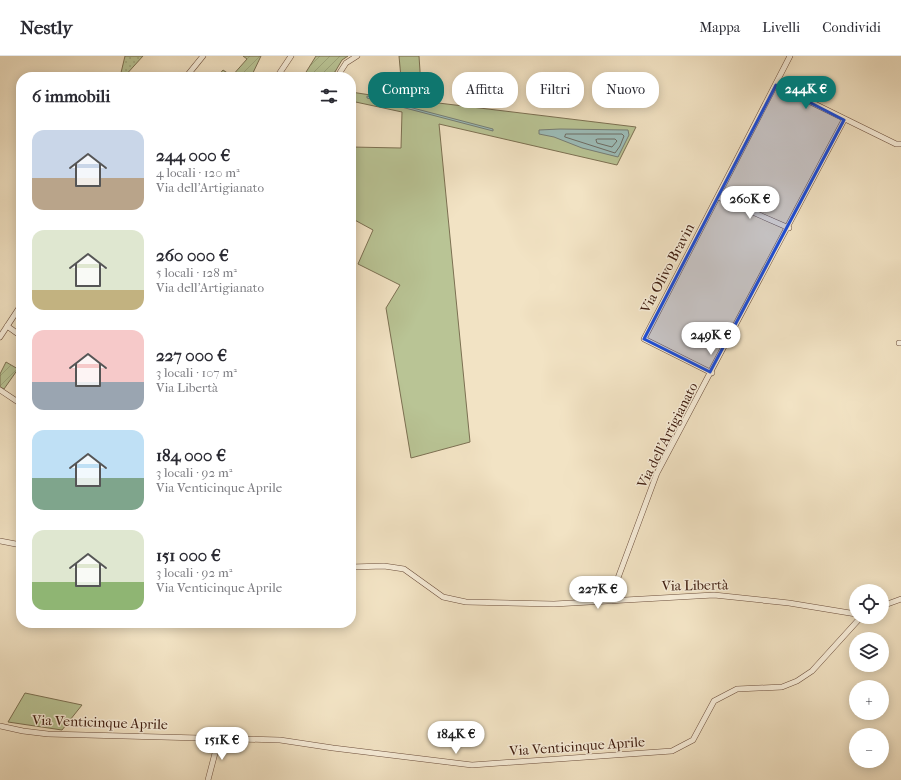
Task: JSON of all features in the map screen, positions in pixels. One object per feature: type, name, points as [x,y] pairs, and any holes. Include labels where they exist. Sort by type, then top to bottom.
[{"type":"street","points":[[190,72],[203,56]]},
{"type":"street","points":[[280,72],[291,56]]},
{"type":"street","points":[[340,72],[346,63],[357,56]]},
{"type":"street","name":"Via Olivo Bravin","points":[[712,373],[644,339],[790,56]]},
{"type":"street","points":[[776,85],[844,120],[896,144],[901,144]]},
{"type":"street","name":"Via dell'Artigianato","points":[[612,601],[612,594],[657,473],[789,228],[844,120]]},
{"type":"street","points":[[718,197],[789,228]]},
{"type":"street","points":[[0,337],[16,312]]},
{"type":"street","points":[[7,326],[16,332]]},
{"type":"street","points":[[0,390],[16,401]]},
{"type":"street","points":[[0,541],[16,544]]},
{"type":"street","name":"Via Libertà","points":[[356,567],[384,566],[404,569],[443,597],[458,601],[554,604],[714,595],[789,603],[849,613]]},
{"type":"street","points":[[889,603],[901,599]]},
{"type":"street","name":"Via Venticinque Aprile","points":[[0,726],[48,734],[280,740],[472,765],[672,751],[693,740],[714,701],[737,689],[782,687],[797,681],[812,671],[855,624]]},
{"type":"street","points":[[208,780],[219,738]]},
{"type":"highlighted area","points":[[776,85],[844,120],[710,372],[644,339]]},
{"type":"green space","points":[[125,56],[143,56],[129,72],[121,72]]},
{"type":"green space","points":[[243,56],[261,56],[253,72],[236,72],[247,59]]},
{"type":"green space","points":[[316,56],[348,56],[342,60],[335,72],[306,72]]},
{"type":"green space","points":[[399,56],[419,56],[420,72],[400,72]]},
{"type":"green space","points":[[356,93],[368,95],[368,105],[356,102]]},
{"type":"green space","points":[[444,104],[452,105],[452,108],[480,108],[636,127],[617,165],[439,124],[470,442],[411,458],[386,308],[400,285],[358,264],[373,230],[356,221],[356,147],[401,148],[402,112],[383,108],[444,108]]},
{"type":"green space","points":[[6,362],[16,368],[16,372],[4,389],[0,387],[0,374]]},
{"type":"green space","points":[[25,693],[82,705],[62,730],[8,722]]},
{"type":"water","points":[[405,108],[413,108],[493,129],[493,131]]},
{"type":"water","points":[[539,130],[628,130],[629,135],[618,157],[582,148],[554,137],[539,134]]}]
